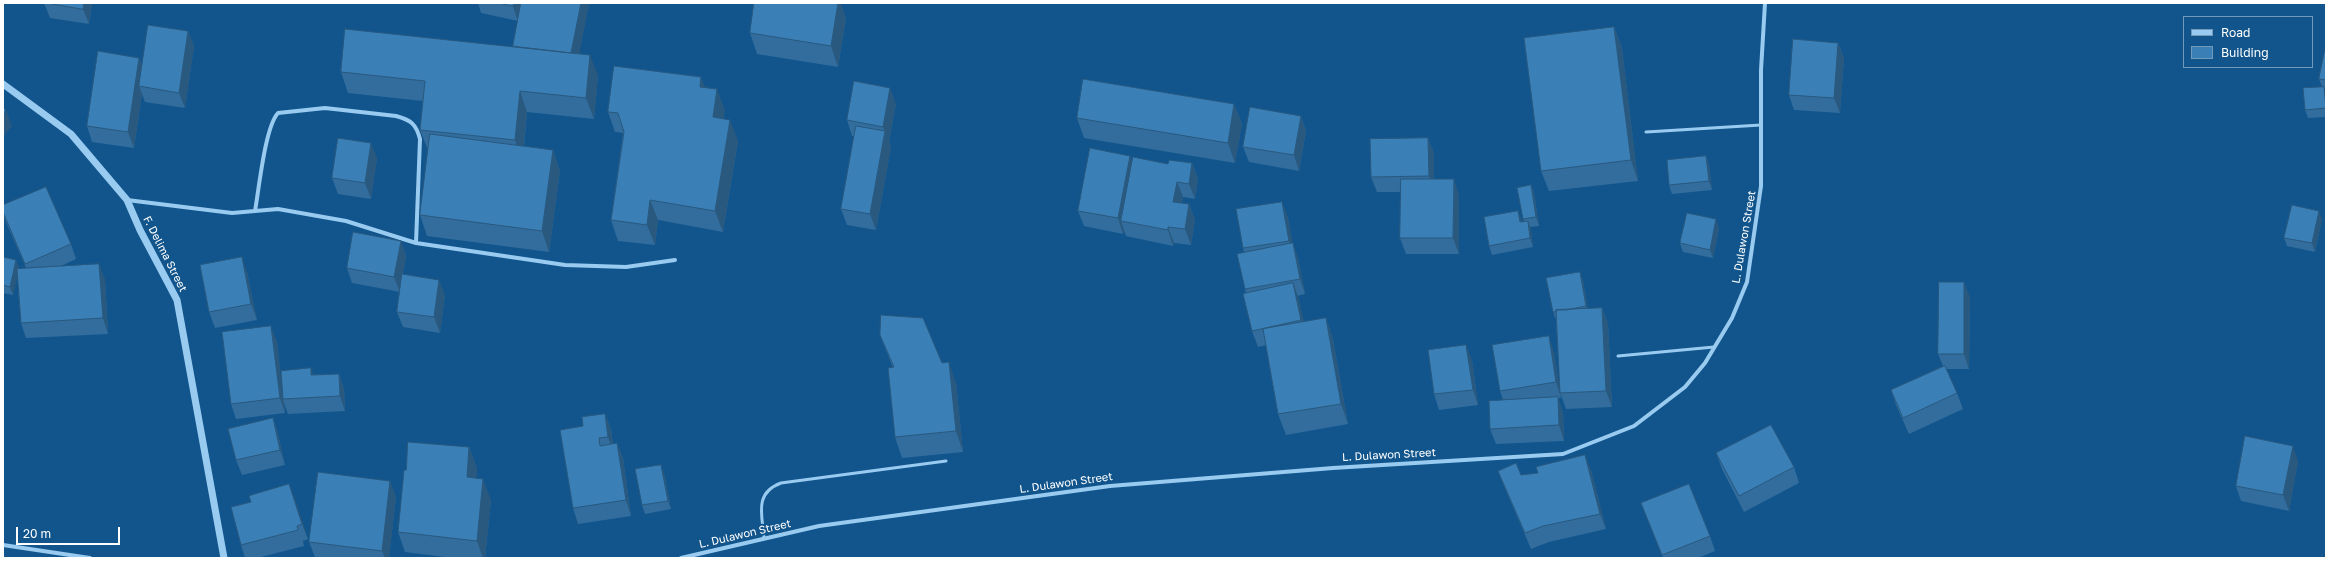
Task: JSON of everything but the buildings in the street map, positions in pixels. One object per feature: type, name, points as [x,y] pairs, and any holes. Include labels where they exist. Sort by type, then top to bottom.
[{"type":"street","name":"L. Dulawon Street","points":[[681,558],[819,526],[1110,486],[1333,468],[1563,454],[1634,426],[1685,387],[1714,347],[1732,318],[1747,282],[1761,186],[1761,70],[1765,3]]},
{"type":"street","name":"F. Delima Street","points":[[3,84],[71,134],[127,200],[140,230],[176,300],[224,558]]},
{"type":"street","points":[[255,211],[268,138],[274,118],[278,113],[325,108],[396,116],[408,119],[416,125],[420,139],[416,243]]},
{"type":"street","points":[[127,200],[232,213],[278,209],[346,221],[416,243],[565,265],[626,267],[675,260]]},
{"type":"street","points":[[3,544],[90,558]]},
{"type":"lane","points":[[1646,132],[1761,125]]},
{"type":"lane","points":[[1618,356],[1714,347]]},
{"type":"lane","points":[[764,538],[761,504],[762,497],[773,486],[781,483],[946,461]]}]
